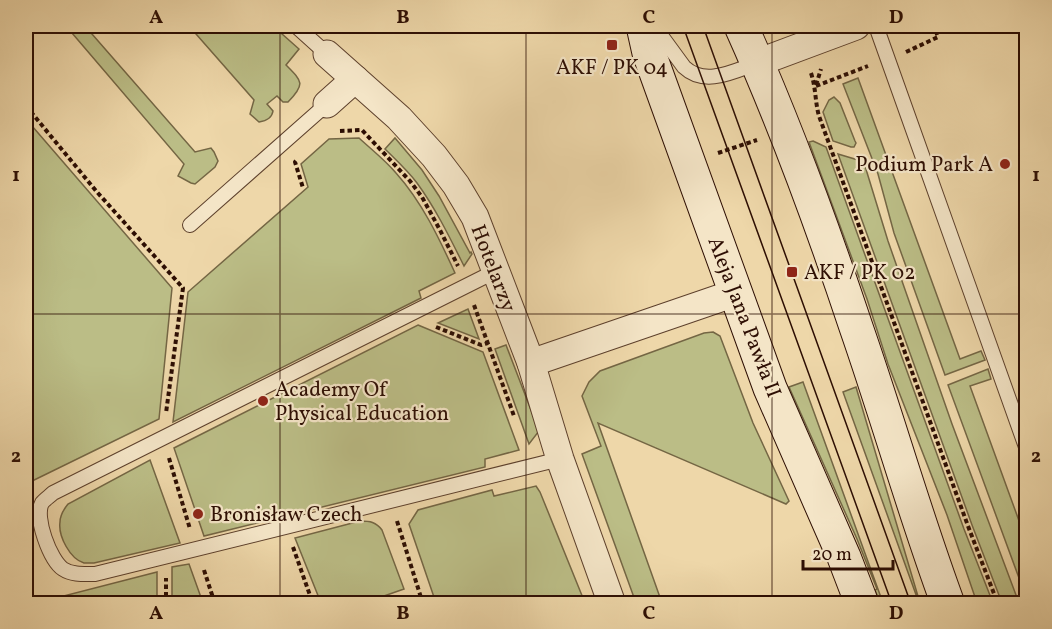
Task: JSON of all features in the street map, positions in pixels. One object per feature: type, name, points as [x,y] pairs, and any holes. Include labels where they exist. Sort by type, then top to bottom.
[{"type":"main road","name":"Aleja Jana Pawła II","points":[[643,26],[649,53],[770,388],[862,603]]},
{"type":"main road","points":[[741,26],[785,129],[856,327],[948,603]]},
{"type":"street","points":[[758,63],[856,26]]},
{"type":"street","name":"Hotelarzy","points":[[327,54],[399,118],[434,156],[456,185],[475,217],[531,363],[548,462],[612,603]]},
{"type":"street","points":[[327,104],[355,80]]},
{"type":"street","points":[[531,363],[735,293]]},
{"type":"lane","name":"Hotelarzy","points":[[296,26],[327,54]]},
{"type":"lane","points":[[654,26],[684,67],[695,74],[715,76],[758,63]]},
{"type":"lane","points":[[876,26],[1026,447]]},
{"type":"lane","points":[[190,225],[327,104]]},
{"type":"lane","points":[[496,271],[53,494],[42,503],[39,514],[44,535],[52,557],[63,569],[78,574],[95,574],[548,462]]},
{"type":"path","points":[[808,64],[816,86],[817,109],[968,526],[999,603]]},
{"type":"path","points":[[816,86],[846,75]]},
{"type":"path","points":[[26,106],[97,192],[183,288],[163,437],[196,549],[215,603]]},
{"type":"path","points":[[329,131],[362,130],[400,170],[429,209],[460,272]]},
{"type":"path","points":[[720,152],[753,141]]},
{"type":"path","points":[[303,154],[295,162],[303,188]]},
{"type":"path","points":[[474,304],[525,446],[548,462]]},
{"type":"path","points":[[408,315],[481,345],[496,341]]},
{"type":"path","points":[[391,501],[423,603]]},
{"type":"path","points":[[286,527],[313,603]]},
{"type":"green space","points":[[66,26],[85,26],[195,152],[211,148],[218,161],[215,167],[195,184],[178,176],[184,164]]},
{"type":"green space","points":[[189,26],[273,26],[299,49],[286,65],[300,83],[298,91],[288,102],[283,102],[277,96],[267,104],[273,111],[271,116],[259,122],[250,114],[254,100]]},
{"type":"green space","points":[[858,78],[960,359],[981,351],[985,360],[945,375],[894,233],[878,174],[843,84]]},
{"type":"green space","points":[[834,97],[840,103],[856,143],[854,147],[833,141],[823,112],[829,100]]},
{"type":"green space","points":[[26,119],[172,288],[159,419],[26,484]]},
{"type":"green space","points":[[359,138],[392,168],[414,196],[455,273],[419,291],[421,298],[173,422],[188,292],[308,187],[301,164],[329,139]]},
{"type":"green space","points":[[395,138],[422,170],[471,252],[464,266],[424,193],[410,174],[385,149]]},
{"type":"green space","points":[[813,141],[826,147],[993,603],[977,603],[947,515],[888,364],[867,299],[809,142]]},
{"type":"green space","points":[[838,154],[858,160],[865,166],[888,241],[952,424],[1019,603],[1002,603]]},
{"type":"green space","points":[[468,309],[479,339],[438,323]]},
{"type":"green space","points":[[418,325],[483,352],[519,450],[485,459],[485,467],[204,536],[174,448]]},
{"type":"green space","points":[[713,332],[720,336],[753,423],[789,501],[786,504],[598,423],[662,603],[636,603],[582,454],[601,446],[582,396],[589,382],[600,371],[704,333]]},
{"type":"green space","points":[[506,345],[539,431],[529,444],[495,349]]},
{"type":"green space","points":[[988,369],[991,379],[970,386],[1026,540],[1026,597],[948,385]]},
{"type":"green space","points":[[803,382],[883,603],[880,603],[875,590],[877,589],[857,539],[789,387]]},
{"type":"green space","points":[[856,387],[920,603],[843,392]]},
{"type":"green space","points":[[150,460],[180,543],[94,563],[79,561],[66,546],[61,534],[60,519],[65,508],[68,504]]},
{"type":"green space","points":[[536,486],[585,603],[436,603],[409,524],[418,510],[492,490],[494,496]]},
{"type":"green space","points":[[360,521],[372,522],[382,530],[404,589],[364,603],[321,603],[295,538]]},
{"type":"green space","points":[[189,564],[203,603],[172,603],[172,567]]},
{"type":"green space","points":[[157,572],[157,603],[44,604],[44,601]]},
{"type":"tram line","points":[[683,26],[892,604]]},
{"type":"tram line","points":[[703,26],[911,604]]},
{"type":"place","name":"AKF / PK 04","points":[[612,45]]},
{"type":"place","name":"Podium Park A","points":[[1005,164]]},
{"type":"place","name":"AKF / PK 02","points":[[792,272]]},
{"type":"place","name":"Academy Of Physical Education","points":[[263,401]]},
{"type":"place","name":"Bronisław Czech","points":[[198,514]]}]
